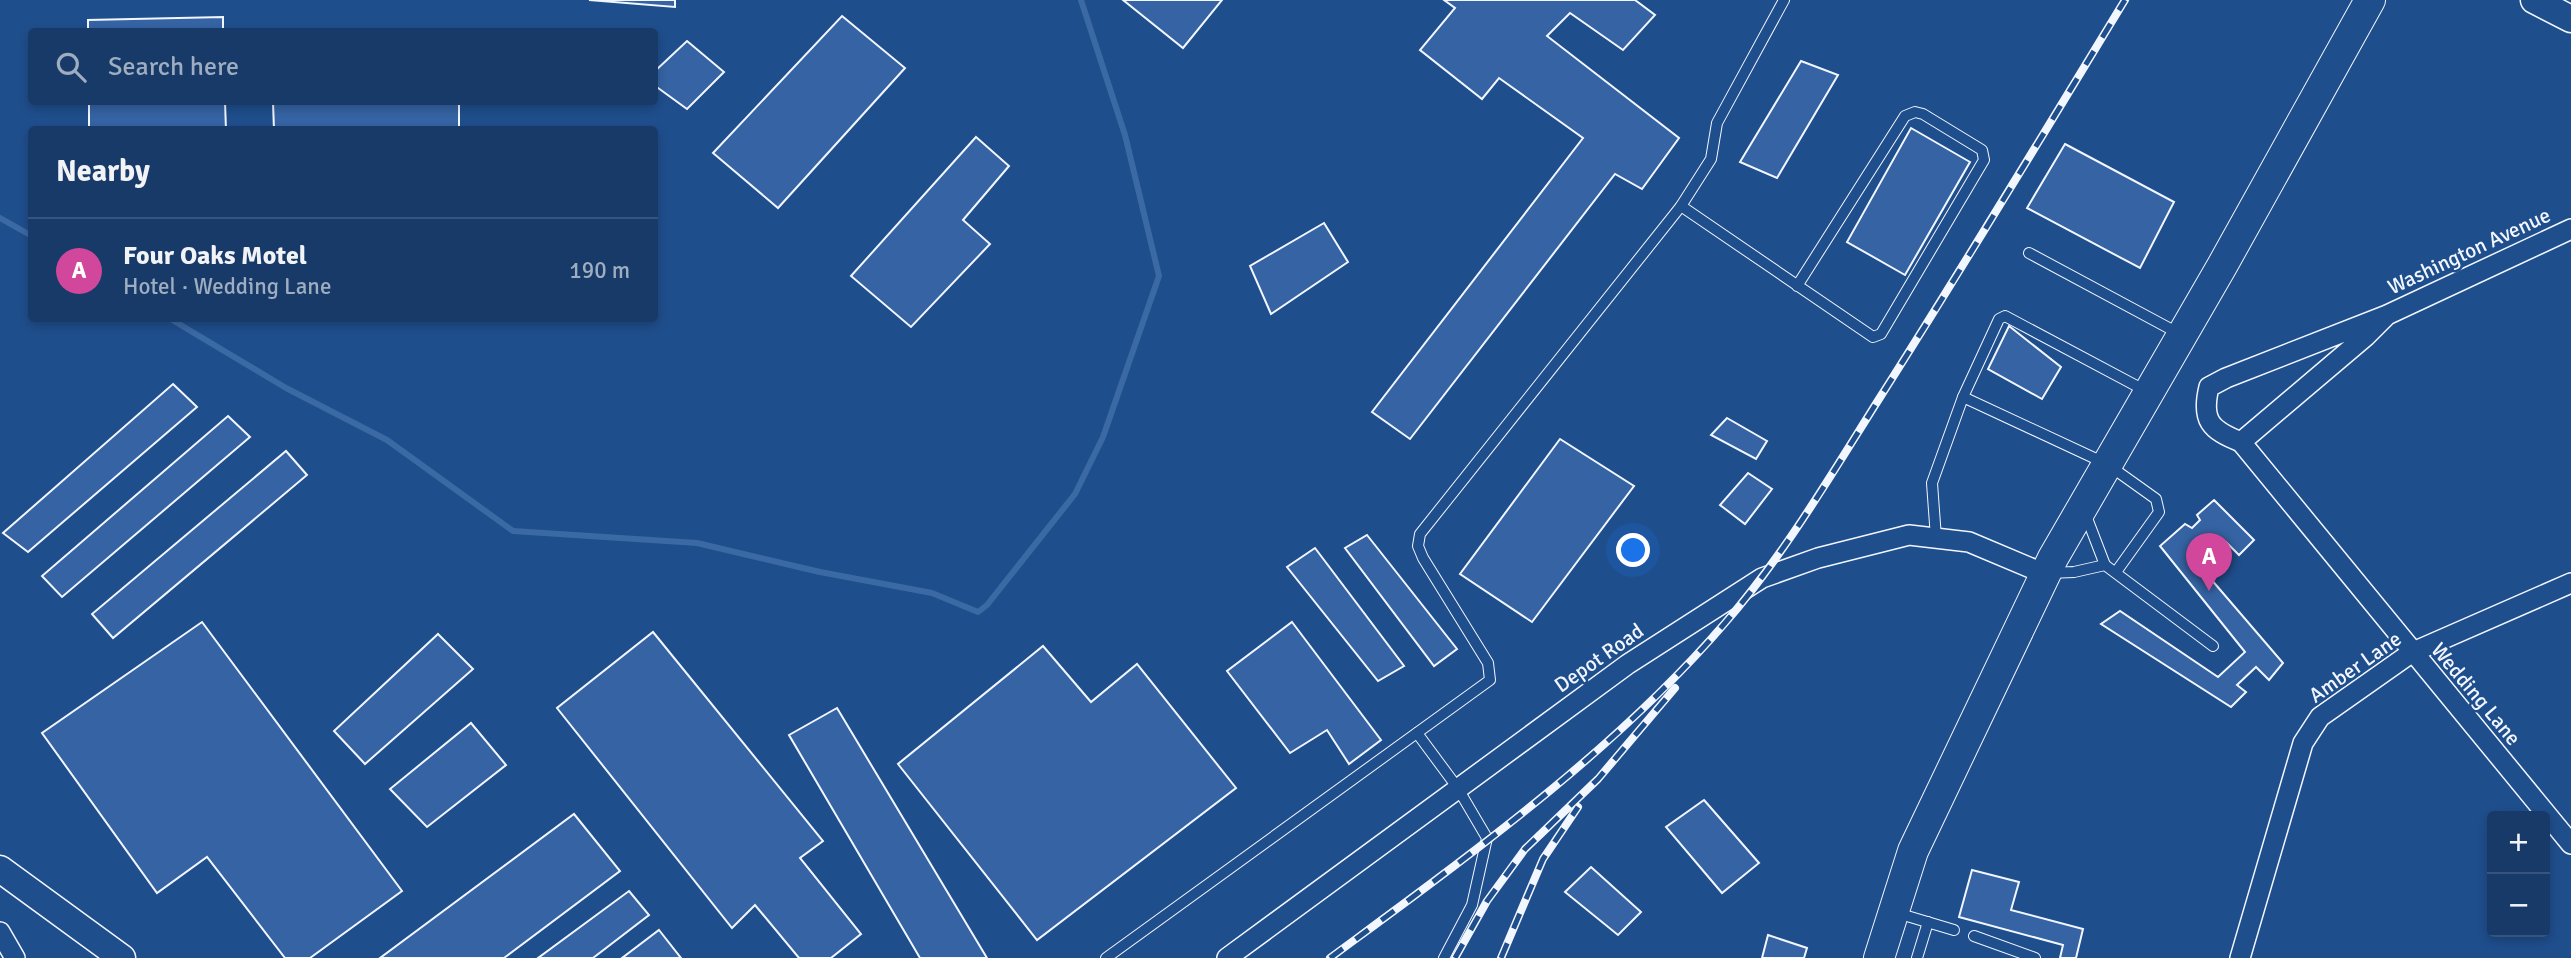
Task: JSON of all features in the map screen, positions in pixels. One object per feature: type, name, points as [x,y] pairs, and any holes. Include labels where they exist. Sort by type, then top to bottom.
[{"type":"main road","points":[[1879,958],[1913,851],[2045,574],[2370,0]]},
{"type":"main road","points":[[0,869],[122,958]]},
{"type":"street","name":"Washington Avenue","points":[[2387,314],[2366,336],[2241,442],[2224,435],[2208,422],[2204,407],[2209,387],[2263,362],[2387,314],[2571,229]]},
{"type":"street","name":"Wedding Lane","points":[[2241,442],[2571,844]]},
{"type":"street","name":"Depot Road","points":[[1227,958],[1628,664],[1762,578],[1818,558],[1909,535],[1969,541],[2045,574]]},
{"type":"street","name":"Amber Lane","points":[[2239,958],[2303,743],[2320,717],[2412,653],[2571,583]]},
{"type":"street","points":[[0,932],[15,958]]},
{"type":"lane","points":[[1106,958],[1490,680],[1491,671],[1423,558],[1418,545],[1420,534],[1681,205],[1711,159],[1717,123],[1784,0]]},
{"type":"lane","points":[[1681,205],[1797,286],[1873,337],[1881,334],[1979,172],[1984,160],[1982,149],[1923,114],[1915,112],[1905,116],[1797,286]]},
{"type":"lane","points":[[2029,253],[2182,335]]},
{"type":"lane","points":[[1936,538],[1932,483],[1963,397],[1999,319],[2005,316],[2149,392]]},
{"type":"lane","points":[[1963,397],[2107,464],[2156,499],[2159,512],[2116,572]]},
{"type":"lane","points":[[2082,508],[2096,534],[2105,565],[2213,646]]},
{"type":"lane","points":[[2045,574],[2074,572],[2105,565]]},
{"type":"lane","points":[[1418,733],[1457,788],[1487,838],[1472,905],[1444,958]]},
{"type":"lane","points":[[1894,912],[1954,930]]},
{"type":"lane","points":[[1917,958],[1928,922]]},
{"type":"lane","points":[[1973,936],[2035,958]]},
{"type":"building","points":[[589,0],[675,0],[675,7]]},
{"type":"building","points":[[1123,0],[1222,0],[1183,48]]},
{"type":"building","points":[[1444,0],[1635,0],[1655,15],[1623,50],[1570,13],[1547,36],[1679,138],[1642,189],[1615,174],[1410,439],[1372,412],[1583,138],[1499,78],[1482,99],[1420,50],[1455,8]]},
{"type":"building","points":[[842,16],[905,68],[778,208],[713,153]]},
{"type":"building","points":[[223,17],[223,28],[88,28],[88,20]]},
{"type":"building","points":[[687,41],[724,72],[687,109],[658,88],[658,68]]},
{"type":"building","points":[[1801,61],[1838,75],[1777,178],[1740,162]]},
{"type":"building","points":[[89,105],[225,105],[226,126],[89,126]]},
{"type":"building","points":[[273,105],[459,105],[459,126],[274,126]]},
{"type":"building","points":[[1911,128],[1970,162],[1905,275],[1847,242]]},
{"type":"building","points":[[976,137],[1009,166],[963,220],[990,244],[911,327],[851,276]]},
{"type":"building","points":[[2065,144],[2174,202],[2140,268],[2027,208]]},
{"type":"building","points":[[1324,223],[1348,262],[1271,314],[1250,266]]},
{"type":"building","points":[[2009,326],[2061,367],[2042,399],[1988,369]]},
{"type":"building","points":[[173,384],[197,407],[28,552],[3,533]]},
{"type":"building","points":[[228,416],[250,437],[62,597],[42,576]]},
{"type":"building","points":[[1727,418],[1767,441],[1756,459],[1711,435]]},
{"type":"building","points":[[1560,439],[1634,486],[1532,622],[1460,574]]},
{"type":"building","points":[[286,451],[307,475],[113,638],[92,614]]},
{"type":"building","points":[[1748,473],[1772,489],[1745,524],[1720,505]]},
{"type":"building","points":[[2214,500],[2254,540],[2239,555],[2226,542],[2217,549],[2222,554],[2204,571],[2283,663],[2269,680],[2256,667],[2237,685],[2246,692],[2231,707],[2101,624],[2120,611],[2218,677],[2245,652],[2160,546],[2185,524],[2192,528],[2200,520],[2197,515]]},
{"type":"building","points":[[1367,535],[1457,649],[1434,666],[1345,548]]},
{"type":"building","points":[[1315,548],[1404,666],[1378,681],[1287,567]]},
{"type":"building","points":[[202,622],[402,891],[310,958],[285,958],[207,857],[157,893],[42,733]]},
{"type":"building","points":[[1292,622],[1381,740],[1349,764],[1327,730],[1290,753],[1227,671]]},
{"type":"building","points":[[653,632],[823,841],[800,858],[861,934],[831,958],[799,958],[755,905],[732,928],[557,708]]},
{"type":"building","points":[[438,634],[473,669],[365,764],[334,731]]},
{"type":"building","points":[[1043,646],[1091,702],[1137,664],[1236,788],[1037,940],[898,764]]},
{"type":"building","points":[[837,708],[987,958],[920,958],[789,735]]},
{"type":"building","points":[[471,723],[506,765],[427,827],[390,789]]},
{"type":"building","points":[[1704,800],[1759,863],[1722,893],[1666,827]]},
{"type":"building","points":[[574,814],[620,871],[504,958],[380,958]]},
{"type":"building","points":[[1591,867],[1641,912],[1618,935],[1565,892]]},
{"type":"building","points":[[1972,870],[2019,882],[2011,910],[2083,929],[2076,958],[2060,958],[2063,945],[1959,917]]},
{"type":"building","points":[[629,891],[649,915],[593,958],[538,958]]},
{"type":"building","points":[[659,930],[681,958],[622,958]]},
{"type":"building","points":[[1768,935],[1807,948],[1804,958],[1762,958]]},
{"type":"waterway","points":[[176,322],[286,388],[387,440],[513,531],[697,543],[820,572],[932,593],[978,612],[987,605],[1075,494],[1103,437],[1159,276],[1125,135],[1081,0]]},
{"type":"waterway","points":[[0,218],[28,234]]},
{"type":"railway","points":[[1330,958],[1486,842],[1587,759],[1681,671],[1747,597],[1825,485],[2125,0]]},
{"type":"railway","points":[[1455,958],[1487,901],[1525,849],[1598,779],[1675,688]]},
{"type":"railway","points":[[1501,958],[1543,859],[1578,807]]},
{"type":"place","name":"Four Oaks Motel","points":[[2209,591]]}]
